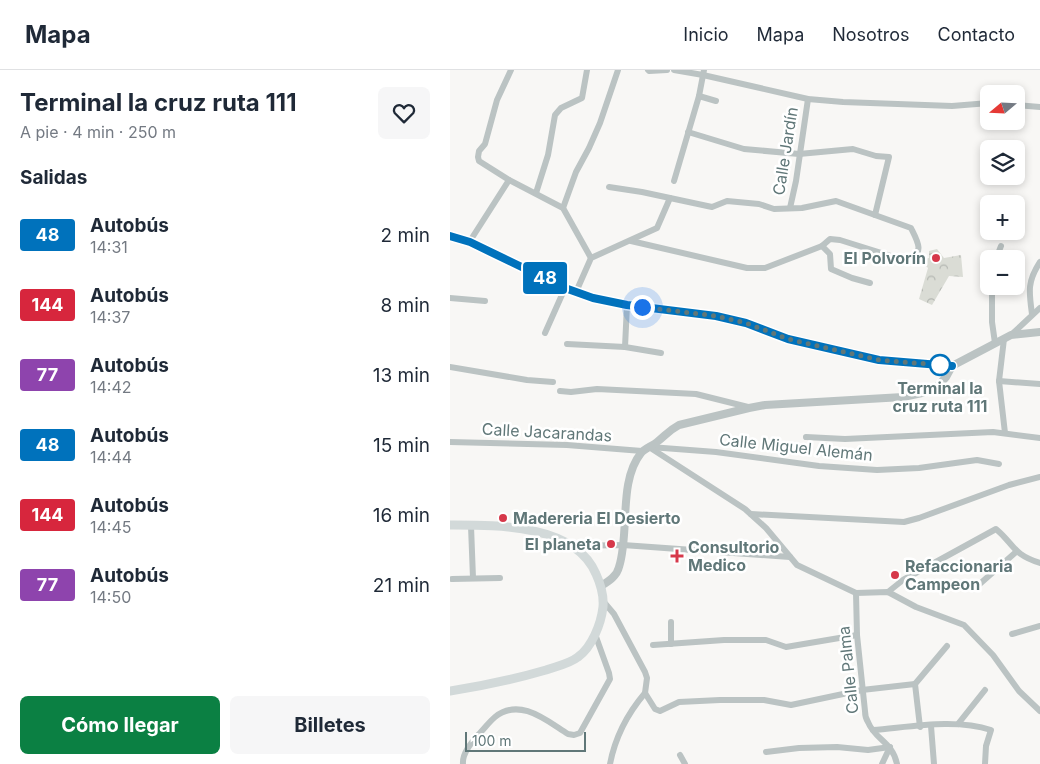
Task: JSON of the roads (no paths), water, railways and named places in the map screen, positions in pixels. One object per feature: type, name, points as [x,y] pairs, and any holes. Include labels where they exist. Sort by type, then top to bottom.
[{"type":"main road","points":[[450,525],[518,528],[557,538],[573,546],[584,553],[592,564],[601,586],[603,602],[595,634],[585,651],[572,661],[527,676],[450,691]]},
{"type":"street","points":[[511,70],[497,100],[485,144],[479,151],[478,157],[480,161],[509,180],[562,208],[591,258]]},
{"type":"street","points":[[536,193],[548,155],[556,115],[561,108],[582,98],[587,70]]},
{"type":"street","points":[[562,208],[576,172],[600,124],[618,70]]},
{"type":"street","points":[[651,71],[667,70]]},
{"type":"street","points":[[674,70],[704,72],[808,98],[843,102],[952,106],[980,104]]},
{"type":"street","points":[[674,181],[699,96],[704,72]]},
{"type":"street","points":[[699,96],[716,101]]},
{"type":"street","name":"Calle Jardín","points":[[790,208],[796,181],[808,98]]},
{"type":"street","points":[[1025,106],[1040,107]]},
{"type":"street","points":[[688,132],[744,149],[799,154],[853,149],[876,156],[889,156],[876,215]]},
{"type":"street","points":[[470,242],[509,180]]},
{"type":"street","points":[[609,187],[712,207],[727,201],[759,204],[774,209],[802,208],[836,201],[911,228],[919,248],[916,258],[910,262],[840,240],[830,239],[822,246],[764,268],[747,268],[631,241]]},
{"type":"street","points":[[576,292],[591,258],[657,228],[670,198]]},
{"type":"street","points":[[450,236],[470,242],[565,288],[593,298],[627,305],[716,316],[746,323],[788,339],[879,360],[952,366],[1007,337],[1040,308]]},
{"type":"street","points":[[822,246],[830,254],[831,269],[870,283]]},
{"type":"street","points":[[999,250],[1001,246]]},
{"type":"street","points":[[1032,314],[1028,291],[1032,275],[1040,262]]},
{"type":"street","points":[[545,333],[565,288]]},
{"type":"street","points":[[992,295],[992,322],[995,343]]},
{"type":"street","points":[[450,298],[486,301]]},
{"type":"street","points":[[625,347],[627,305]]},
{"type":"street","points":[[1007,337],[1040,332]]},
{"type":"street","points":[[1005,433],[999,381],[1007,337]]},
{"type":"street","points":[[567,344],[625,347],[661,353]]},
{"type":"street","points":[[601,586],[611,579],[620,567],[626,499],[632,472],[646,449],[657,442],[668,431],[678,425],[750,408],[903,397],[922,393],[938,386],[952,366]]},
{"type":"street","points":[[450,367],[527,380],[553,382]]},
{"type":"street","points":[[999,381],[1040,384]]},
{"type":"street","points":[[560,391],[571,392],[597,389],[696,394],[750,408]]},
{"type":"street","points":[[806,437],[845,439],[1005,433],[1040,438]]},
{"type":"street","name":"Calle Jacarandas","points":[[450,442],[646,449]]},
{"type":"street","points":[[646,449],[751,514],[766,528],[797,565],[856,593],[888,592],[916,607],[964,626],[993,655],[1019,691],[1040,711]]},
{"type":"street","name":"Calle Miguel Alemán","points":[[646,449],[716,452],[819,466],[877,470],[919,468],[977,460],[999,464]]},
{"type":"street","points":[[751,514],[904,522],[1040,477]]},
{"type":"street","points":[[471,526],[473,578]]},
{"type":"street","points":[[888,592],[903,580],[996,529],[1016,552],[1026,559],[1040,563]]},
{"type":"street","points":[[573,546],[622,545],[790,557]]},
{"type":"street","points":[[974,588],[1016,552]]},
{"type":"street","points":[[452,579],[500,578]]},
{"type":"street","name":"Calle Palma","points":[[856,593],[857,635],[862,690],[868,723],[890,746],[897,764]]},
{"type":"street","points":[[603,602],[614,614],[647,678],[645,693],[626,722],[616,744],[610,764]]},
{"type":"street","points":[[671,622],[671,644]]},
{"type":"street","points":[[1012,634],[1040,626]]},
{"type":"street","points":[[463,764],[464,754],[491,721],[501,713],[513,709],[535,713],[568,734],[580,734],[610,680],[595,634]]},
{"type":"street","points":[[653,645],[724,640],[766,640],[786,647],[857,635]]},
{"type":"street","points":[[645,693],[655,710],[660,711],[679,702],[720,700],[764,700],[791,705],[862,690],[915,684],[947,646]]},
{"type":"street","points":[[915,684],[920,726]]},
{"type":"street","points":[[958,724],[985,690]]},
{"type":"street","points":[[873,730],[958,724],[980,726],[990,730],[984,764]]},
{"type":"street","points":[[931,726],[934,764]]},
{"type":"street","points":[[766,752],[799,748],[837,747],[868,750],[890,746]]},
{"type":"street","points":[[882,764],[890,746]]},
{"type":"street","points":[[680,755],[685,764]]},
{"type":"place","name":"El Polvorín","points":[[936,258]]},
{"type":"place","name":"Terminal la cruz ruta 111","points":[[940,365]]},
{"type":"place","name":"Madereria El Desierto","points":[[503,518]]},
{"type":"place","name":"El planeta","points":[[611,544]]},
{"type":"place","name":"Consultorio Medico","points":[[677,556]]},
{"type":"place","name":"Refaccionaria Campeon","points":[[895,575]]}]
